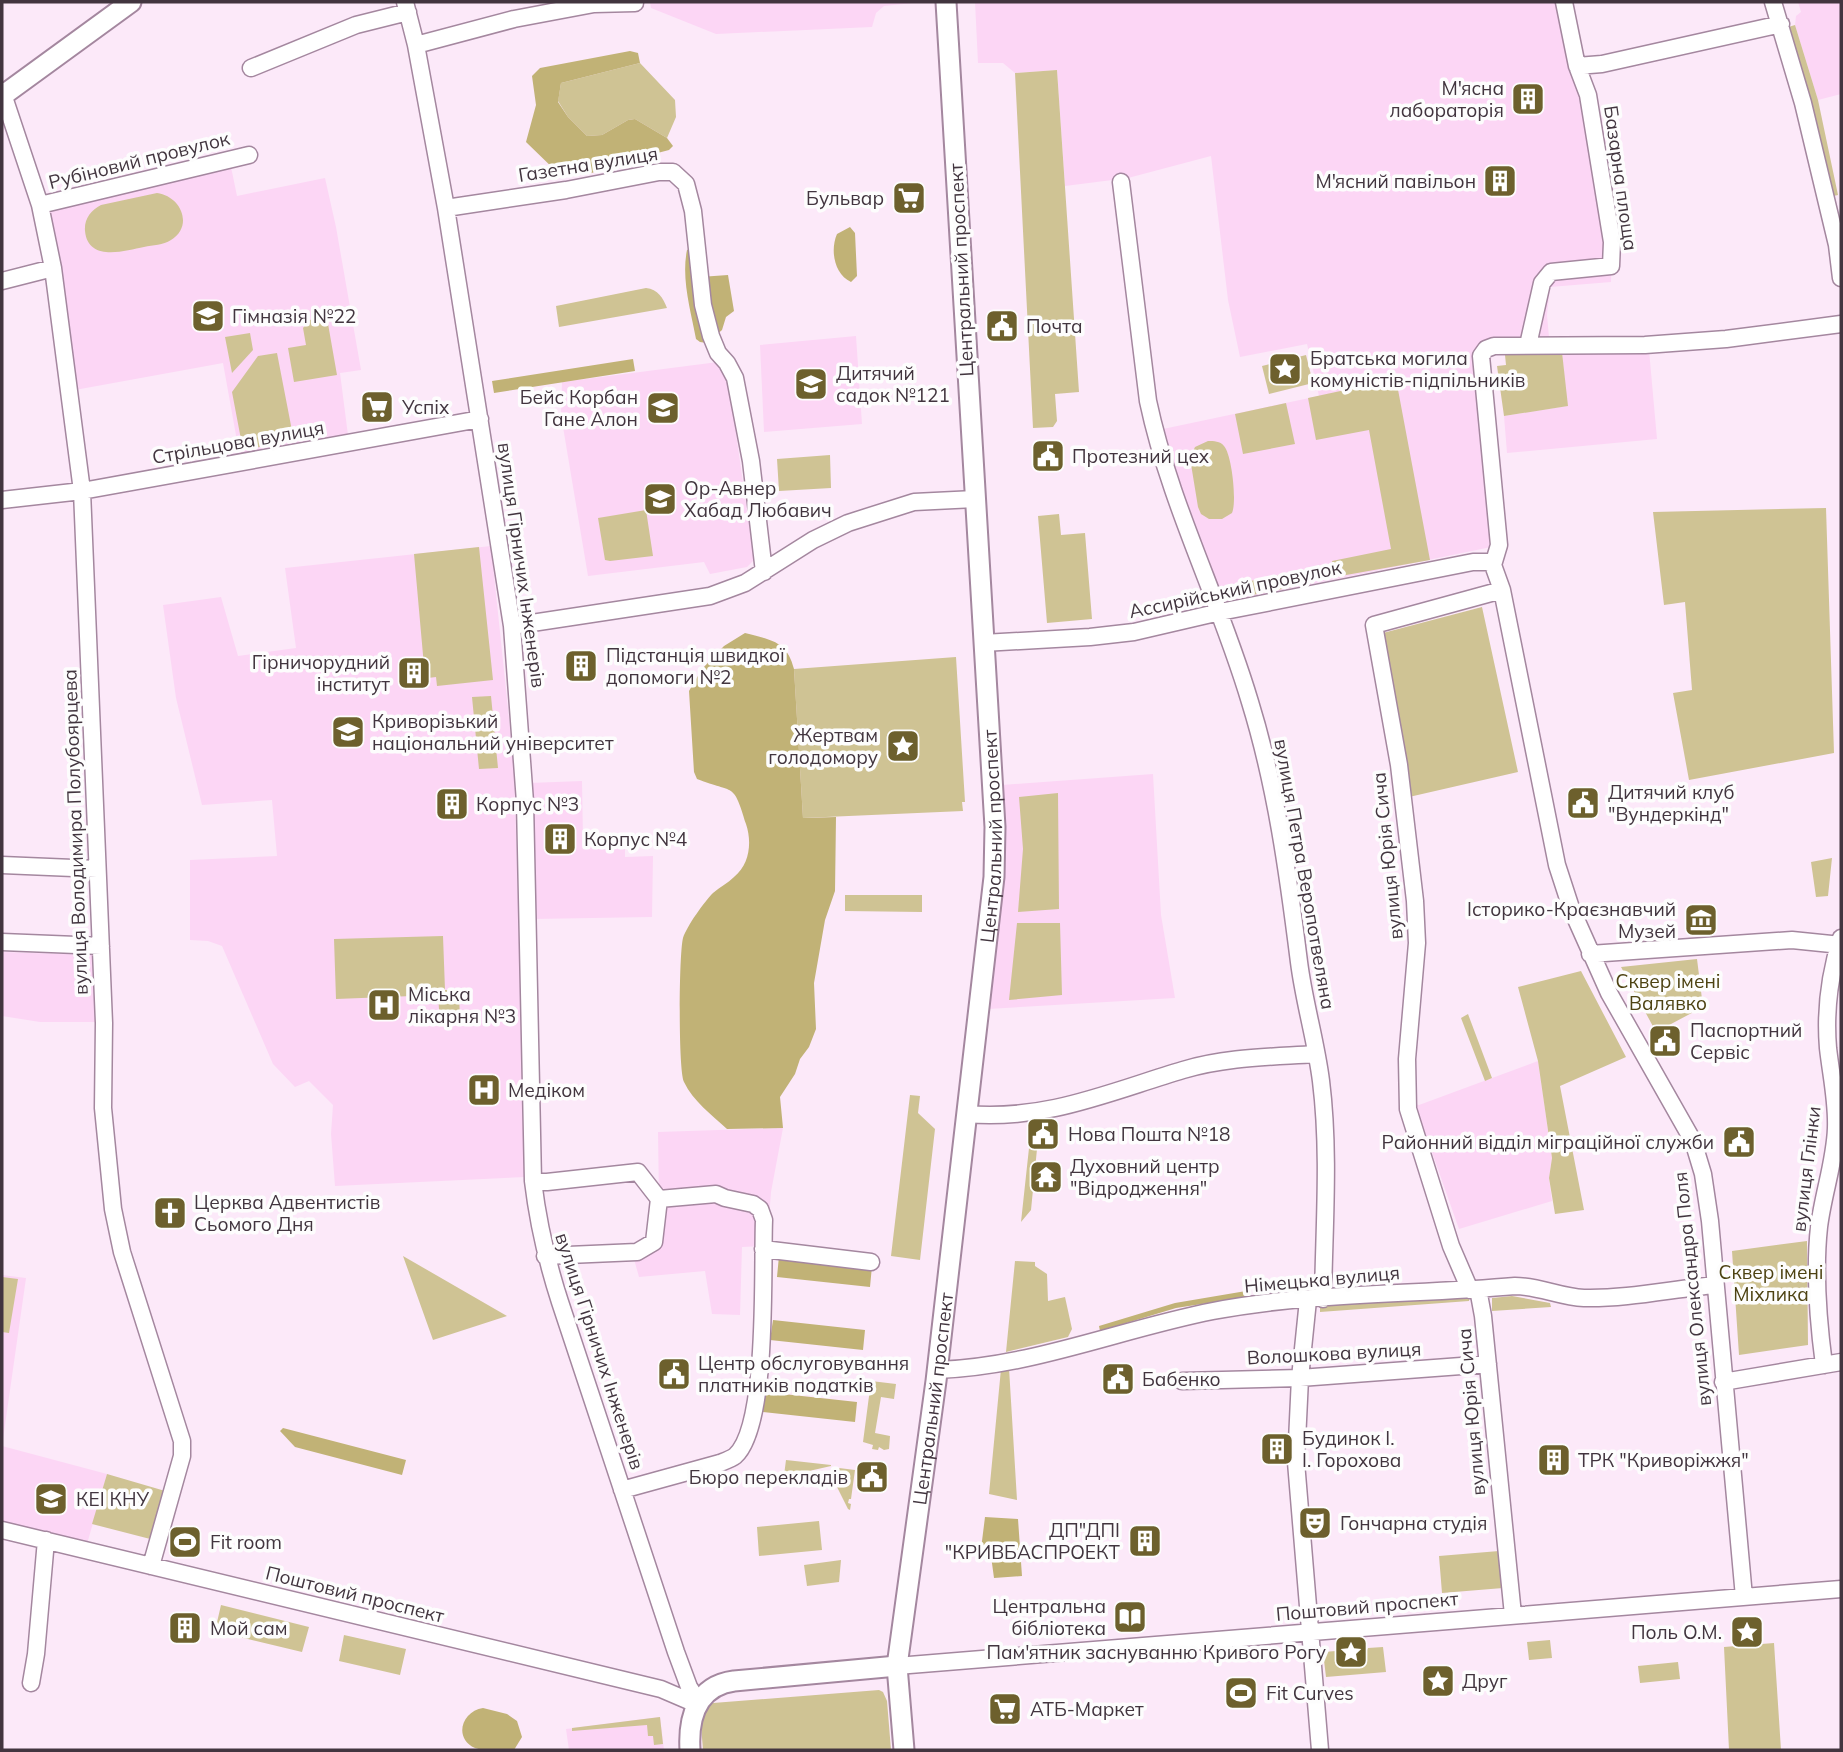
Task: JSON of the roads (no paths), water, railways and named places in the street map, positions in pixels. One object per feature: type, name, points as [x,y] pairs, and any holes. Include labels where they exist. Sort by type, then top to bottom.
[{"type":"main road","points":[[2,94],[131,2]]},
{"type":"main road","name":"Центральний проспект","points":[[904,1750],[897,1666],[937,1370],[994,877],[995,827],[946,2]]},
{"type":"main road","points":[[690,1750],[692,1714],[697,1703],[709,1690],[725,1682],[897,1666]]},
{"type":"street","name":"Базарна площа","points":[[1528,345],[1546,275],[1551,272],[1611,266],[1612,242],[1588,95],[1577,66],[1564,2]]},
{"type":"street","points":[[1773,2],[1803,103],[1837,246],[1841,278]]},
{"type":"street","points":[[416,45],[514,19],[594,4],[635,4]]},
{"type":"street","points":[[251,68],[407,7]]},
{"type":"street","name":"вулиця Гірничих Інженерів","points":[[407,7],[446,208],[512,626],[525,802],[533,1181],[545,1256],[676,1652],[697,1703]]},
{"type":"street","points":[[1577,66],[1602,64],[1781,24]]},
{"type":"street","name":"вулиця Володимира Полубоярцева","points":[[2,94],[40,205],[53,268],[82,491],[104,1023],[103,1108],[113,1209],[122,1252],[181,1441],[183,1455],[151,1566]]},
{"type":"street","name":"Рубіновий провулок","points":[[40,205],[249,155]]},
{"type":"street","name":"Газетна вулиця","points":[[446,208],[566,190],[659,172],[673,172],[686,184],[693,211],[703,305],[718,353],[732,370],[741,403],[764,572]]},
{"type":"street","name":"вулиця Петра Веропотвеляна","points":[[1121,182],[1154,432],[1220,612],[1263,748],[1287,871],[1301,979],[1321,1081],[1324,1157],[1315,1299],[1300,1378],[1296,1462],[1320,1750]]},
{"type":"street","points":[[2,281],[53,268]]},
{"type":"street","name":"вулиця Олександра Поля","points":[[1744,1597],[1707,1199],[1693,1141],[1609,993],[1571,908],[1557,865],[1502,590],[1493,565],[1499,545],[1481,356],[1489,347],[1645,345],[1726,339],[1841,324]]},
{"type":"street","name":"Стрільцова вулиця","points":[[2,500],[82,491],[480,419]]},
{"type":"street","points":[[512,626],[710,596],[730,590],[764,572],[813,540],[848,523],[914,502],[975,499]]},
{"type":"street","name":"Ассирійський провулок","points":[[983,643],[1134,632],[1220,612],[1473,562],[1488,562],[1493,565]]},
{"type":"street","name":"вулиця Юрія Сича","points":[[1502,590],[1374,625],[1399,765],[1415,901],[1417,943],[1407,1059],[1408,1109],[1451,1247],[1474,1289],[1488,1364],[1513,1615]]},
{"type":"street","points":[[2,865],[97,869]]},
{"type":"street","points":[[1590,954],[1792,940],[1841,943]]},
{"type":"street","points":[[2,942],[101,946]]},
{"type":"street","name":"вулиця Глінки","points":[[1824,1365],[1817,1282],[1819,1240],[1836,1129],[1828,1024],[1832,967],[1841,943]]},
{"type":"street","points":[[966,1114],[1028,1114],[1084,1102],[1184,1069],[1219,1062],[1315,1054]]},
{"type":"street","points":[[533,1181],[547,1182],[638,1172],[659,1199],[654,1242],[646,1248],[637,1252],[545,1256]]},
{"type":"street","points":[[622,1490],[729,1460],[746,1437],[754,1415],[762,1310],[764,1220],[760,1209],[753,1204],[716,1194],[659,1199]]},
{"type":"street","points":[[763,1250],[871,1262]]},
{"type":"street","name":"Німецька вулиця","points":[[937,1370],[998,1364],[1215,1311],[1273,1302],[1530,1286],[1576,1297],[1598,1298],[1715,1285]]},
{"type":"street","points":[[1723,1382],[1841,1362]]},
{"type":"street","name":"Волошкова вулиця","points":[[1182,1381],[1300,1378],[1488,1364]]},
{"type":"street","name":"Поштовий проспект","points":[[2,1530],[662,1689],[697,1703]]},
{"type":"street","points":[[31,1683],[46,1541]]},
{"type":"street","name":"Поштовий проспект","points":[[897,1666],[1841,1589]]},
{"type":"place","name":"М'ясна лабораторія","points":[[1528,99]]},
{"type":"place","name":"М'ясний павільон","points":[[1500,181]]},
{"type":"place","name":"Бульвар","points":[[909,198]]},
{"type":"place","name":"Гімназія №22","points":[[208,316]]},
{"type":"place","name":"Почта","points":[[1002,326]]},
{"type":"place","name":"Братська могила комуністів-підпільників","points":[[1285,369]]},
{"type":"place","name":"Дитячий садок №121","points":[[811,384]]},
{"type":"place","name":"Успіх","points":[[377,407]]},
{"type":"place","name":"Бейс Корбан Гане Алон","points":[[663,408]]},
{"type":"place","name":"Протезний цех","points":[[1048,456]]},
{"type":"place","name":"Ор-Авнер Хабад Любавич","points":[[660,499]]},
{"type":"place","name":"Підстанція швидкої допомоги №2","points":[[581,666]]},
{"type":"place","name":"Гірничорудний інститут","points":[[414,673]]},
{"type":"place","name":"Криворізький національний університет","points":[[348,732]]},
{"type":"place","name":"Жертвам голодомору","points":[[903,746]]},
{"type":"place","name":"Дитячий клуб \"Вундеркінд\"","points":[[1583,803]]},
{"type":"place","name":"Корпус №3","points":[[452,804]]},
{"type":"place","name":"Корпус №4","points":[[560,839]]},
{"type":"place","name":"Історико-Краєзнавчий Музей","points":[[1701,920]]},
{"type":"place","name":"Міська лікарня №3","points":[[384,1005]]},
{"type":"place","name":"Паспортний Сервіс","points":[[1665,1041]]},
{"type":"place","name":"Медіком","points":[[484,1090]]},
{"type":"place","name":"Нова Пошта №18","points":[[1043,1134]]},
{"type":"place","name":"Районний вiддiл мiграцiйної служби","points":[[1739,1142]]},
{"type":"place","name":"Духовний центр \"Відродження\"","points":[[1046,1177]]},
{"type":"place","name":"Церква Адвентистів Сьомого Дня","points":[[170,1213]]},
{"type":"place","name":"Центр обслуговування платників податків","points":[[674,1374]]},
{"type":"place","name":"Бабенко","points":[[1118,1379]]},
{"type":"place","name":"Будинок І. І. Горохова","points":[[1277,1449]]},
{"type":"place","name":"ТРК \"Криворіжжя\"","points":[[1554,1460]]},
{"type":"place","name":"Бюро перекладів","points":[[872,1477]]},
{"type":"place","name":"КЕІ КНУ","points":[[51,1499]]},
{"type":"place","name":"Гончарна студія","points":[[1315,1523]]},
{"type":"place","name":"ДП\"ДПІ \"КРИВБАСПРОЕКТ","points":[[1145,1541]]},
{"type":"place","name":"Fit room","points":[[185,1542]]},
{"type":"place","name":"Центральна бібліотека","points":[[1130,1617]]},
{"type":"place","name":"Мой сам","points":[[185,1628]]},
{"type":"place","name":"Поль О.М.","points":[[1747,1632]]},
{"type":"place","name":"Пам'ятник заснуванню Кривого Рогу","points":[[1351,1652]]},
{"type":"place","name":"Друг","points":[[1438,1681]]},
{"type":"place","name":"Fit Curves","points":[[1241,1693]]},
{"type":"place","name":"АТБ-Маркет","points":[[1005,1709]]},
{"type":"park label","name":"Сквер імені Валявкo","points":[[1668,992]]},
{"type":"park label","name":"Сквер імені Міхлика","points":[[1771,1283]]}]
